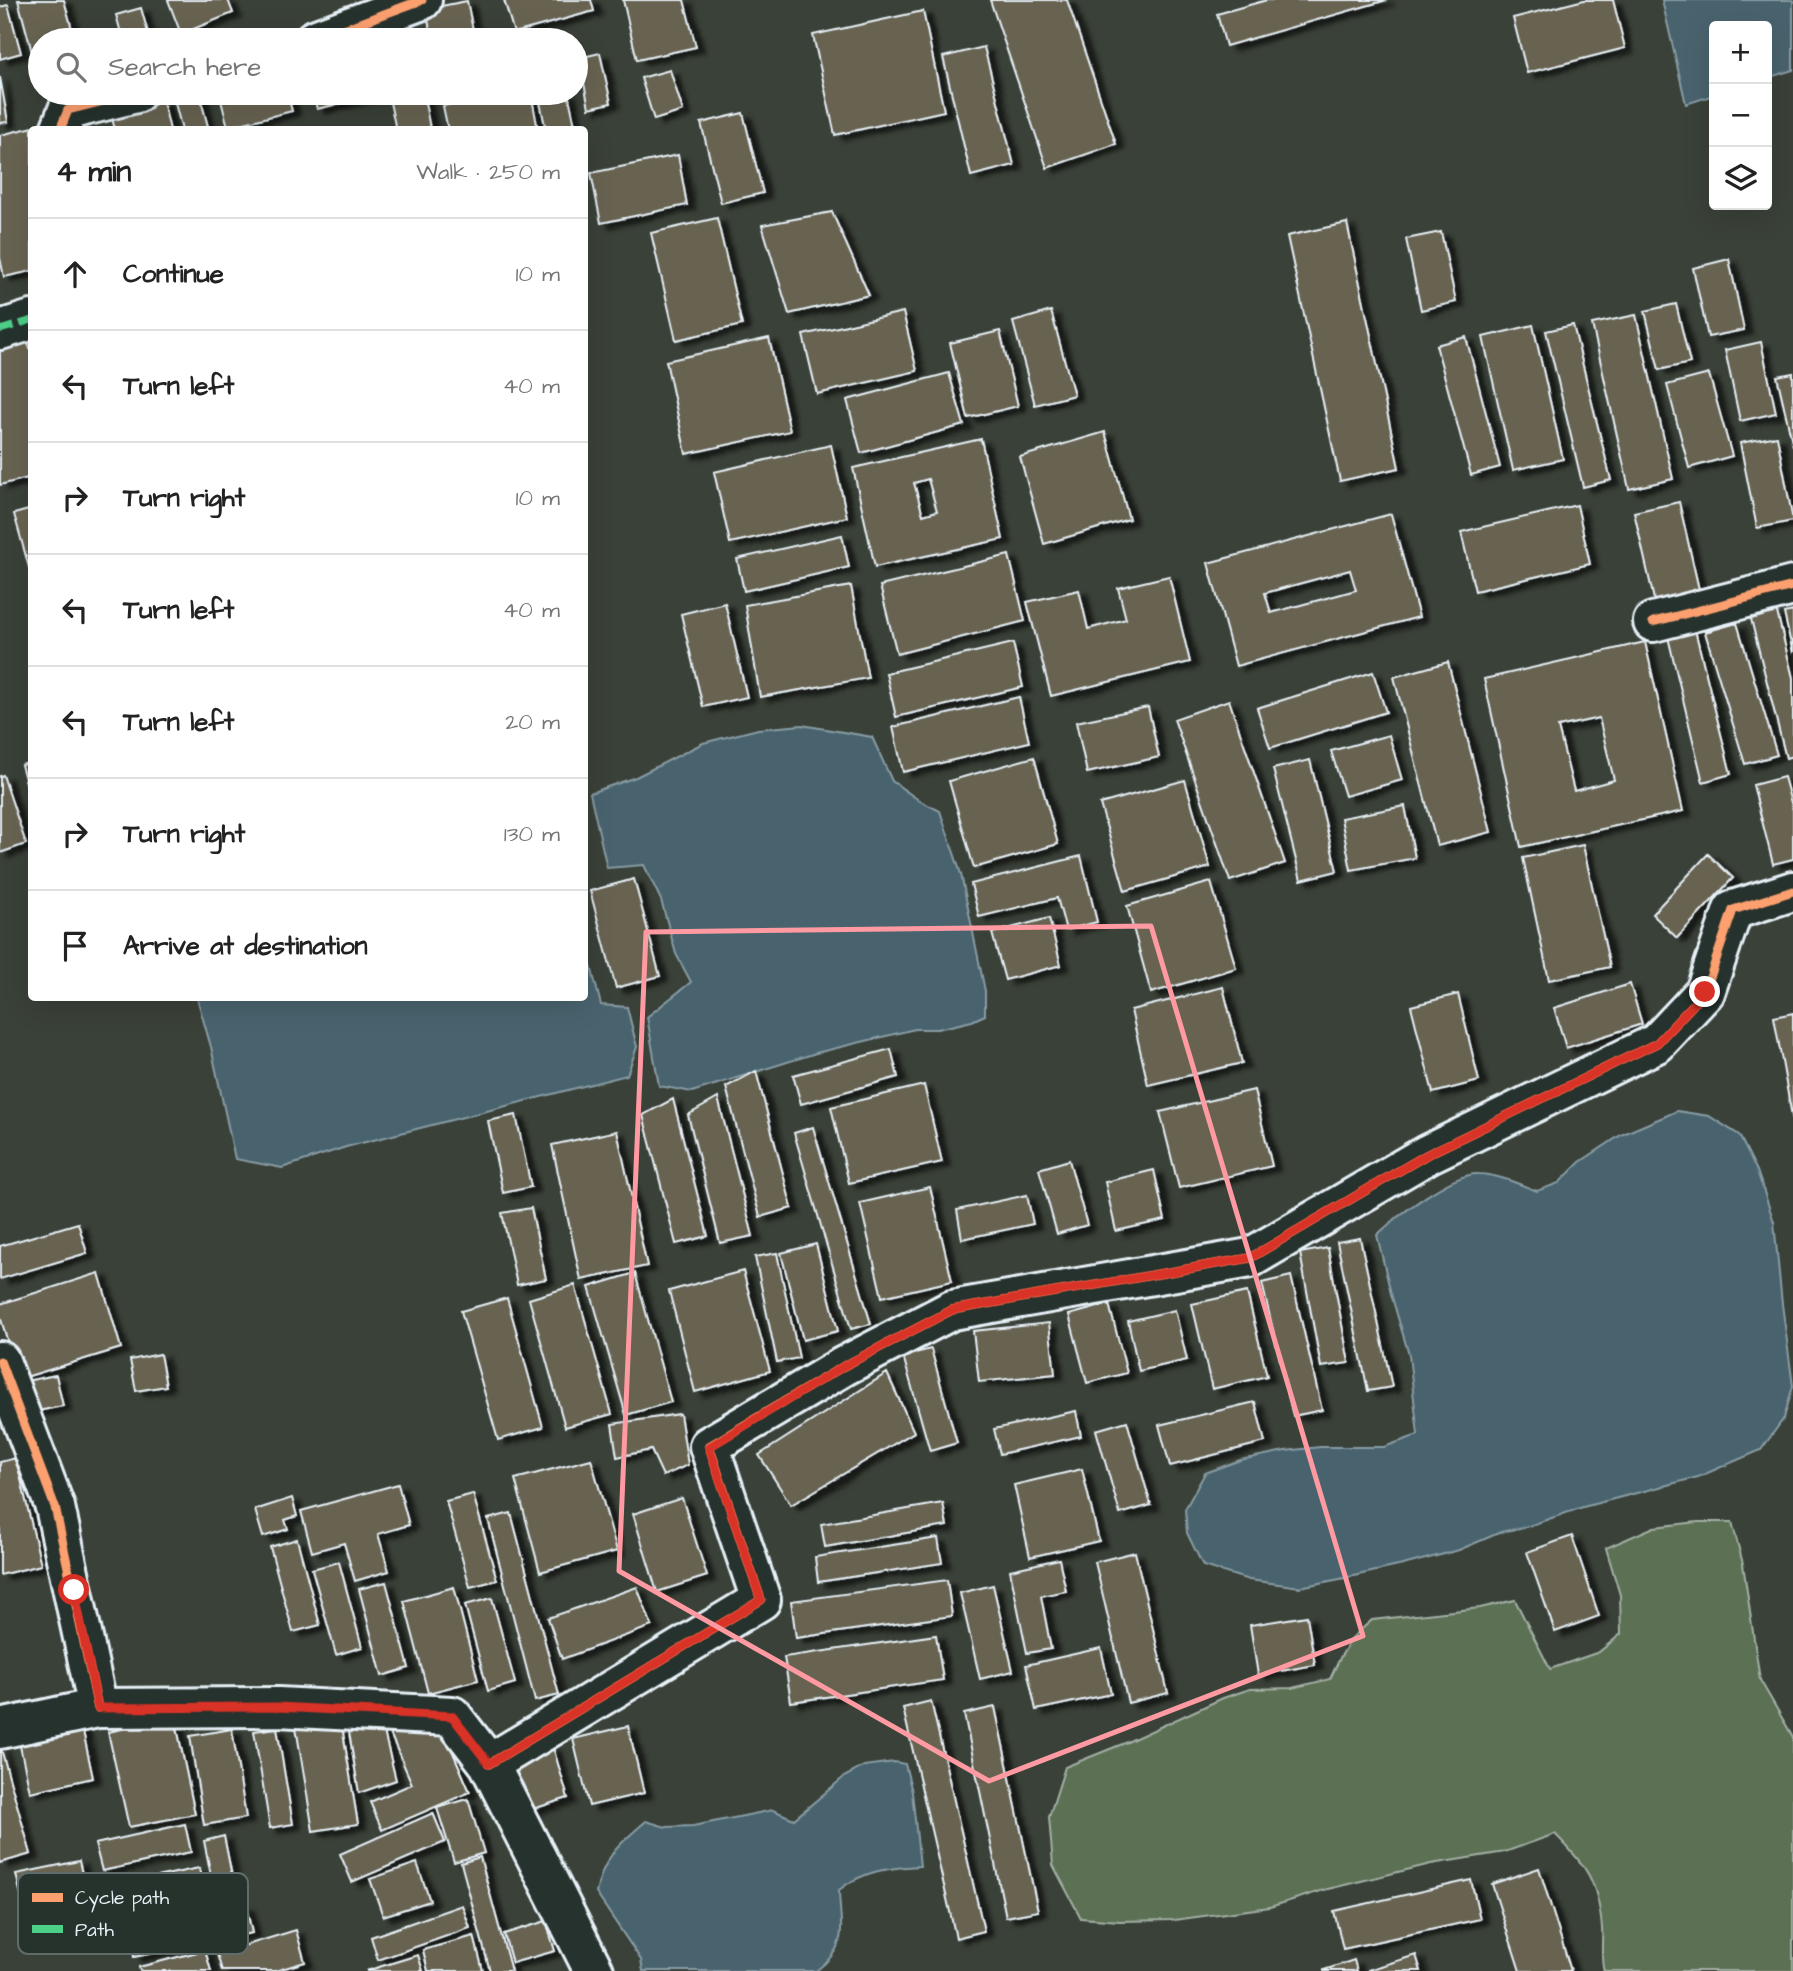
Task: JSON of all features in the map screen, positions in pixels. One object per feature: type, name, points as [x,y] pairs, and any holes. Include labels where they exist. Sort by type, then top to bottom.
[{"type":"street","points":[[346,28],[422,0]]},
{"type":"street","points":[[62,126],[68,110],[88,105]]},
{"type":"street","points":[[0,330],[28,321]]},
{"type":"street","points":[[1653,622],[1793,586]]},
{"type":"street","points":[[489,1764],[761,1600],[709,1447],[844,1366],[952,1310],[1250,1258],[1428,1154],[1657,1043],[1705,992],[1733,910],[1793,891]]},
{"type":"street","points":[[0,1361],[55,1507],[98,1708]]},
{"type":"street","points":[[0,1729],[98,1708],[278,1707],[452,1716],[489,1764],[594,1971]]},
{"type":"highlighted area","points":[[1151,926],[1363,1636],[989,1781],[619,1571],[646,932]]},
{"type":"green space","points":[[1698,1522],[1732,1522],[1743,1564],[1760,1680],[1793,1737],[1793,1971],[1604,1971],[1602,1928],[1594,1886],[1583,1866],[1555,1834],[1505,1852],[1431,1864],[1324,1890],[1270,1907],[1174,1920],[1120,1921],[1081,1918],[1053,1865],[1049,1817],[1065,1767],[1223,1698],[1250,1689],[1292,1688],[1330,1679],[1353,1637],[1372,1620],[1480,1608],[1515,1600],[1550,1669],[1599,1652],[1621,1634],[1620,1595],[1606,1548],[1654,1527]]},
{"type":"water","points":[[1662,0],[1793,0],[1793,70],[1772,76],[1772,21],[1709,21],[1709,97],[1686,104]]},
{"type":"water","points":[[802,725],[872,737],[892,781],[920,801],[940,811],[961,874],[985,991],[985,1015],[938,1029],[915,1029],[816,1053],[692,1092],[659,1086],[647,1017],[691,982],[676,954],[661,900],[644,865],[607,868],[590,793],[636,777],[703,743],[758,729]]},
{"type":"water","points":[[588,955],[601,1005],[627,1007],[637,1047],[627,1075],[346,1147],[282,1168],[235,1159],[211,1047],[198,1001],[588,1001]]},
{"type":"water","points":[[1677,1111],[1709,1116],[1739,1135],[1757,1171],[1774,1222],[1793,1386],[1784,1418],[1761,1450],[1698,1477],[1501,1532],[1459,1550],[1340,1579],[1300,1587],[1249,1580],[1203,1566],[1187,1533],[1185,1509],[1205,1473],[1240,1460],[1285,1451],[1320,1447],[1384,1447],[1418,1435],[1409,1355],[1377,1235],[1441,1187],[1468,1175],[1494,1176],[1537,1191],[1559,1183],[1580,1162],[1621,1135]]},
{"type":"water","points":[[894,1762],[905,1764],[912,1792],[920,1866],[867,1874],[839,1890],[841,1935],[827,1962],[816,1971],[643,1971],[641,1960],[596,1893],[608,1860],[646,1821],[666,1827],[693,1826],[773,1810],[794,1819],[844,1777],[864,1766]]},
{"type":"building","points":[[18,0],[64,0],[72,28],[28,28],[28,37]]},
{"type":"building","points":[[168,0],[228,0],[233,13],[196,28],[179,28]]},
{"type":"building","points":[[504,0],[591,0],[594,11],[532,28],[512,28]]},
{"type":"building","points":[[623,0],[684,0],[696,47],[637,60]]},
{"type":"building","points":[[990,0],[1067,0],[1116,144],[1047,168]]},
{"type":"building","points":[[1267,0],[1387,0],[1226,46],[1217,14]]},
{"type":"building","points":[[1584,0],[1613,0],[1625,48],[1527,73],[1513,18]]},
{"type":"building","points":[[467,1],[473,28],[430,28],[426,9]]},
{"type":"building","points":[[8,5],[21,53],[0,59],[0,7]]},
{"type":"building","points":[[141,8],[147,28],[120,28],[116,15]]},
{"type":"building","points":[[923,11],[944,111],[835,135],[813,35]]},
{"type":"building","points":[[984,47],[1014,165],[971,176],[943,57]]},
{"type":"building","points":[[600,53],[611,103],[589,108],[588,56]]},
{"type":"building","points":[[670,70],[683,111],[654,120],[641,78]]},
{"type":"building","points":[[0,77],[8,122],[0,123]]},
{"type":"building","points":[[147,105],[164,105],[169,126],[114,126],[111,114]]},
{"type":"building","points":[[176,105],[202,105],[208,126],[181,126]]},
{"type":"building","points":[[222,105],[290,105],[292,111],[228,126]]},
{"type":"building","points":[[316,105],[334,105],[317,109]]},
{"type":"building","points":[[391,105],[425,105],[430,126],[395,126]]},
{"type":"building","points":[[533,105],[537,126],[447,126],[443,106]]},
{"type":"building","points":[[541,105],[571,105],[575,126],[545,126]]},
{"type":"building","points":[[743,113],[763,193],[721,203],[701,123]]},
{"type":"building","points":[[28,128],[28,272],[4,277],[0,258],[0,135]]},
{"type":"building","points":[[678,155],[687,205],[601,223],[591,173]]},
{"type":"building","points":[[832,212],[869,295],[789,314],[762,225]]},
{"type":"building","points":[[717,218],[742,325],[676,340],[651,233]]},
{"type":"building","points":[[1347,223],[1399,468],[1340,481],[1287,236]]},
{"type":"building","points":[[1441,232],[1456,302],[1421,310],[1406,239]]},
{"type":"building","points":[[1729,259],[1744,330],[1708,337],[1693,268]]},
{"type":"building","points":[[1676,304],[1690,363],[1659,370],[1645,311]]},
{"type":"building","points":[[1051,311],[1074,395],[1035,405],[1013,322]]},
{"type":"building","points":[[903,312],[917,371],[817,394],[803,335]]},
{"type":"building","points":[[1636,315],[1673,479],[1629,489],[1592,324]]},
{"type":"building","points":[[1533,325],[1563,459],[1513,470],[1483,337]]},
{"type":"building","points":[[1573,325],[1611,480],[1583,487],[1546,331]]},
{"type":"building","points":[[1000,331],[1018,406],[968,418],[950,343]]},
{"type":"building","points":[[1466,337],[1500,467],[1471,475],[1436,345]]},
{"type":"building","points":[[27,338],[28,341],[28,478],[0,485],[0,345]]},
{"type":"building","points":[[769,338],[790,431],[686,454],[666,361]]},
{"type":"building","points":[[1761,342],[1776,413],[1740,421],[1725,350]]},
{"type":"building","points":[[949,373],[964,425],[861,453],[847,400]]},
{"type":"building","points":[[1793,373],[1793,446],[1777,376]]},
{"type":"building","points":[[1709,374],[1732,456],[1689,468],[1667,385]]},
{"type":"building","points":[[1105,432],[1129,519],[1044,544],[1020,457]]},
{"type":"building","points":[[1777,436],[1793,521],[1757,528],[1740,443]]},
{"type":"building","points":[[981,439],[1003,539],[875,567],[853,468]],"holes":[[[928,479],[937,511],[923,515],[914,483]]]},
{"type":"building","points":[[831,445],[847,517],[730,543],[714,472]]},
{"type":"building","points":[[1679,502],[1700,594],[1655,604],[1634,512]]},
{"type":"building","points":[[1577,505],[1590,564],[1475,591],[1461,532]]},
{"type":"building","points":[[28,510],[28,564],[14,514]]},
{"type":"building","points":[[1391,514],[1419,617],[1236,666],[1208,563]],"holes":[[[1350,570],[1356,590],[1271,613],[1265,593]]]},
{"type":"building","points":[[842,535],[849,567],[744,591],[737,559]]},
{"type":"building","points":[[1009,555],[1025,621],[897,654],[880,586]]},
{"type":"building","points":[[1169,576],[1190,662],[1051,696],[1027,602],[1079,590],[1088,629],[1126,619],[1118,588]]},
{"type":"building","points":[[851,586],[868,678],[760,697],[745,605]]},
{"type":"building","points":[[725,603],[747,697],[703,707],[681,614]]},
{"type":"building","points":[[1793,611],[1793,653],[1784,613]]},
{"type":"building","points":[[1777,612],[1793,678],[1793,756],[1786,758],[1751,619]]},
{"type":"building","points":[[1737,623],[1777,755],[1745,764],[1705,632]]},
{"type":"building","points":[[1694,626],[1731,774],[1703,782],[1667,633]]},
{"type":"building","points":[[1645,642],[1683,811],[1521,847],[1484,679]],"holes":[[[1599,718],[1614,780],[1574,791],[1558,727]]]},
{"type":"building","points":[[1013,643],[1023,687],[896,717],[886,673]]},
{"type":"building","points":[[1448,662],[1491,832],[1437,846],[1394,677]]},
{"type":"building","points":[[1373,672],[1386,712],[1270,748],[1257,708]]},
{"type":"building","points":[[1019,697],[1029,742],[903,772],[893,727]]},
{"type":"building","points":[[1229,700],[1285,863],[1230,881],[1174,719]]},
{"type":"building","points":[[1148,707],[1159,757],[1087,773],[1076,722]]},
{"type":"building","points":[[1389,735],[1402,780],[1345,796],[1331,751]]},
{"type":"building","points":[[1034,757],[1058,844],[974,868],[949,781]]},
{"type":"building","points":[[1310,760],[1337,871],[1301,880],[1273,769]]},
{"type":"building","points":[[28,763],[28,790],[21,765]]},
{"type":"building","points":[[3,775],[26,844],[0,853],[0,776]]},
{"type":"building","points":[[1784,777],[1793,810],[1793,859],[1773,864],[1753,785]]},
{"type":"building","points":[[1185,780],[1210,867],[1125,891],[1100,804]]},
{"type":"building","points":[[1405,806],[1415,858],[1351,870],[1341,818]]},
{"type":"building","points":[[1583,845],[1610,967],[1549,980],[1523,858]]},
{"type":"building","points":[[1708,854],[1733,878],[1677,938],[1652,914]]},
{"type":"building","points":[[1081,856],[1097,922],[1066,930],[1057,898],[979,917],[971,884]]},
{"type":"building","points":[[634,879],[660,976],[616,988],[590,891]]},
{"type":"building","points":[[1211,882],[1236,968],[1151,993],[1127,906]]},
{"type":"building","points":[[1049,918],[1061,965],[1005,980],[992,933]]},
{"type":"building","points":[[1630,984],[1642,1024],[1566,1048],[1554,1008]]},
{"type":"building","points":[[1223,987],[1242,1063],[1148,1085],[1131,1010]]},
{"type":"building","points":[[1458,994],[1479,1081],[1433,1093],[1411,1006]]},
{"type":"building","points":[[1793,1013],[1793,1122],[1774,1017]]},
{"type":"building","points":[[891,1049],[898,1077],[801,1104],[793,1075]]},
{"type":"building","points":[[756,1071],[792,1208],[760,1217],[726,1087]]},
{"type":"building","points":[[924,1085],[942,1162],[849,1183],[831,1107]]},
{"type":"building","points":[[1254,1090],[1272,1166],[1179,1188],[1160,1112]]},
{"type":"building","points":[[718,1098],[753,1236],[720,1243],[688,1115]]},
{"type":"building","points":[[673,1099],[708,1236],[676,1244],[643,1115]]},
{"type":"building","points":[[516,1115],[531,1187],[503,1193],[488,1121]]},
{"type":"building","points":[[813,1127],[871,1324],[851,1329],[794,1133]]},
{"type":"building","points":[[617,1131],[647,1266],[581,1280],[552,1145]]},
{"type":"building","points":[[1069,1160],[1087,1225],[1057,1234],[1039,1169]]},
{"type":"building","points":[[1154,1170],[1165,1220],[1116,1231],[1105,1182]]},
{"type":"building","points":[[930,1187],[952,1281],[882,1297],[860,1203]]},
{"type":"building","points":[[1027,1195],[1033,1224],[962,1239],[957,1210]]},
{"type":"building","points":[[531,1208],[546,1279],[517,1285],[502,1213]]},
{"type":"building","points":[[78,1223],[87,1253],[0,1279],[0,1246]]},
{"type":"building","points":[[1360,1238],[1392,1387],[1368,1391],[1337,1242]]},
{"type":"building","points":[[816,1244],[838,1331],[803,1340],[781,1253]]},
{"type":"building","points":[[1328,1248],[1349,1363],[1321,1367],[1300,1253]]},
{"type":"building","points":[[777,1253],[799,1358],[777,1362],[755,1257]]},
{"type":"building","points":[[743,1271],[770,1371],[695,1392],[669,1291]]},
{"type":"building","points":[[99,1273],[121,1348],[19,1379],[0,1316],[0,1304]]},
{"type":"building","points":[[635,1273],[671,1402],[626,1415],[589,1287]]},
{"type":"building","points":[[1291,1276],[1322,1410],[1293,1416],[1262,1283]]},
{"type":"building","points":[[575,1285],[612,1414],[565,1427],[529,1299]]},
{"type":"building","points":[[1247,1292],[1267,1376],[1212,1389],[1192,1304]]},
{"type":"building","points":[[507,1298],[543,1427],[498,1440],[461,1311]]},
{"type":"building","points":[[1109,1304],[1127,1373],[1087,1383],[1069,1315]]},
{"type":"building","points":[[1175,1310],[1187,1360],[1139,1371],[1128,1321]]},
{"type":"building","points":[[1049,1323],[1055,1374],[979,1382],[973,1331]]},
{"type":"building","points":[[931,1349],[957,1443],[930,1451],[903,1356]]},
{"type":"building","points":[[160,1354],[166,1386],[136,1391],[130,1360]]},
{"type":"building","points":[[887,1373],[914,1432],[791,1505],[759,1455]]},
{"type":"building","points":[[56,1375],[63,1406],[33,1412],[26,1381]]},
{"type":"building","points":[[1255,1402],[1265,1442],[1170,1466],[1159,1425]]},
{"type":"building","points":[[1076,1411],[1081,1436],[1000,1454],[994,1429]]},
{"type":"building","points":[[680,1414],[688,1465],[663,1476],[651,1450],[617,1457],[612,1424]]},
{"type":"building","points":[[1127,1421],[1151,1505],[1120,1514],[1096,1430]]},
{"type":"building","points":[[16,1458],[41,1565],[0,1575],[0,1462]]},
{"type":"building","points":[[591,1459],[617,1551],[540,1572],[515,1479]]},
{"type":"building","points":[[1082,1469],[1099,1541],[1030,1557],[1014,1485]]},
{"type":"building","points":[[398,1484],[409,1525],[378,1534],[389,1571],[355,1581],[344,1543],[312,1552],[301,1511]]},
{"type":"building","points":[[473,1494],[497,1580],[470,1587],[446,1501]]},
{"type":"building","points":[[292,1498],[297,1516],[285,1520],[288,1529],[263,1537],[255,1510]]},
{"type":"building","points":[[682,1498],[707,1576],[657,1592],[633,1514]]},
{"type":"building","points":[[943,1503],[947,1526],[825,1547],[821,1524]]},
{"type":"building","points":[[511,1513],[559,1695],[535,1701],[488,1519]]},
{"type":"building","points":[[1572,1536],[1599,1616],[1555,1632],[1527,1552]]},
{"type":"building","points":[[938,1538],[942,1563],[818,1582],[815,1557]]},
{"type":"building","points":[[297,1539],[320,1625],[293,1632],[270,1547]]},
{"type":"building","points":[[1135,1552],[1168,1693],[1128,1703],[1095,1562]]},
{"type":"building","points":[[1059,1559],[1066,1591],[1041,1596],[1051,1649],[1027,1653],[1010,1570]]},
{"type":"building","points":[[339,1562],[362,1647],[336,1655],[312,1569]]},
{"type":"building","points":[[947,1580],[952,1616],[796,1638],[791,1601]]},
{"type":"building","points":[[386,1582],[409,1668],[382,1676],[359,1589]]},
{"type":"building","points":[[993,1585],[1013,1671],[980,1679],[960,1593]]},
{"type":"building","points":[[454,1587],[478,1680],[428,1693],[404,1601]]},
{"type":"building","points":[[637,1587],[652,1626],[562,1659],[548,1618]]},
{"type":"building","points":[[492,1598],[515,1683],[488,1691],[465,1605]]},
{"type":"building","points":[[1307,1616],[1315,1665],[1258,1675],[1250,1625]]},
{"type":"building","points":[[936,1635],[943,1680],[791,1702],[784,1657]]},
{"type":"building","points":[[1101,1648],[1111,1694],[1036,1710],[1026,1665]]},
{"type":"building","points":[[931,1701],[984,1931],[956,1938],[903,1708]]},
{"type":"building","points":[[995,1707],[1038,1911],[1006,1917],[964,1714]]},
{"type":"building","points":[[340,1714],[358,1824],[313,1831],[295,1721]]},
{"type":"building","points":[[380,1716],[396,1780],[359,1793],[347,1720]]},
{"type":"building","points":[[80,1717],[93,1778],[30,1792],[17,1732]]},
{"type":"building","points":[[175,1718],[195,1814],[129,1827],[108,1732]]},
{"type":"building","points":[[385,1722],[442,1727],[470,1792],[382,1830],[370,1802],[412,1784]]},
{"type":"building","points":[[628,1726],[644,1793],[589,1806],[573,1739]]},
{"type":"building","points":[[277,1728],[293,1824],[270,1828],[254,1731]]},
{"type":"building","points":[[232,1729],[246,1818],[204,1825],[190,1736]]},
{"type":"building","points":[[0,1745],[31,1854],[0,1863]]},
{"type":"building","points":[[553,1747],[568,1798],[520,1813],[505,1762]]},
{"type":"building","points":[[468,1799],[484,1853],[454,1862],[437,1808]]},
{"type":"building","points":[[433,1813],[445,1842],[352,1882],[340,1854]]},
{"type":"building","points":[[185,1824],[191,1852],[102,1871],[95,1844]]},
{"type":"building","points":[[224,1836],[231,1873],[210,1873],[204,1841]]},
{"type":"building","points":[[480,1857],[511,1971],[490,1971],[461,1863]]},
{"type":"building","points":[[79,1861],[82,1873],[21,1873]]},
{"type":"building","points":[[417,1863],[430,1901],[383,1916],[370,1879]]},
{"type":"building","points":[[199,1868],[200,1873],[175,1873]]},
{"type":"building","points":[[1539,1868],[1571,1971],[1520,1971],[1492,1884]]},
{"type":"building","points":[[1471,1880],[1480,1919],[1343,1949],[1334,1911]]},
{"type":"building","points":[[462,1905],[470,1928],[378,1960],[371,1937]]},
{"type":"building","points":[[248,1915],[252,1933],[248,1934]]},
{"type":"building","points":[[546,1921],[555,1951],[512,1963],[504,1934]]},
{"type":"building","points":[[296,1930],[305,1962],[275,1971],[222,1971],[217,1954],[248,1954],[248,1945]]},
{"type":"building","points":[[474,1936],[483,1971],[428,1971],[423,1950]]},
{"type":"building","points":[[189,1954],[206,1954],[211,1971],[140,1971],[139,1967]]},
{"type":"building","points":[[418,1955],[423,1971],[366,1971]]},
{"type":"building","points":[[1416,1955],[1421,1971],[1368,1971],[1368,1970]]},
{"type":"building","points":[[1354,1960],[1357,1971],[1324,1971],[1324,1970]]},
{"type":"marked path","points":[[0,330],[28,321]]},
{"type":"cycle path","points":[[346,28],[422,0]]},
{"type":"cycle path","points":[[62,126],[68,110],[88,105]]},
{"type":"cycle path","points":[[1653,622],[1793,586]]},
{"type":"cycle path","points":[[489,1764],[761,1600],[709,1446],[844,1366],[952,1310],[1250,1258],[1428,1154],[1657,1043],[1705,992],[1733,910],[1793,891]]},
{"type":"cycle path","points":[[0,1361],[55,1507],[98,1708]]},
{"type":"route","points":[[74,1590],[98,1708],[278,1707],[452,1716],[489,1764],[761,1600],[709,1447],[844,1366],[952,1310],[1250,1258],[1428,1154],[1657,1043],[1705,992]]}]
